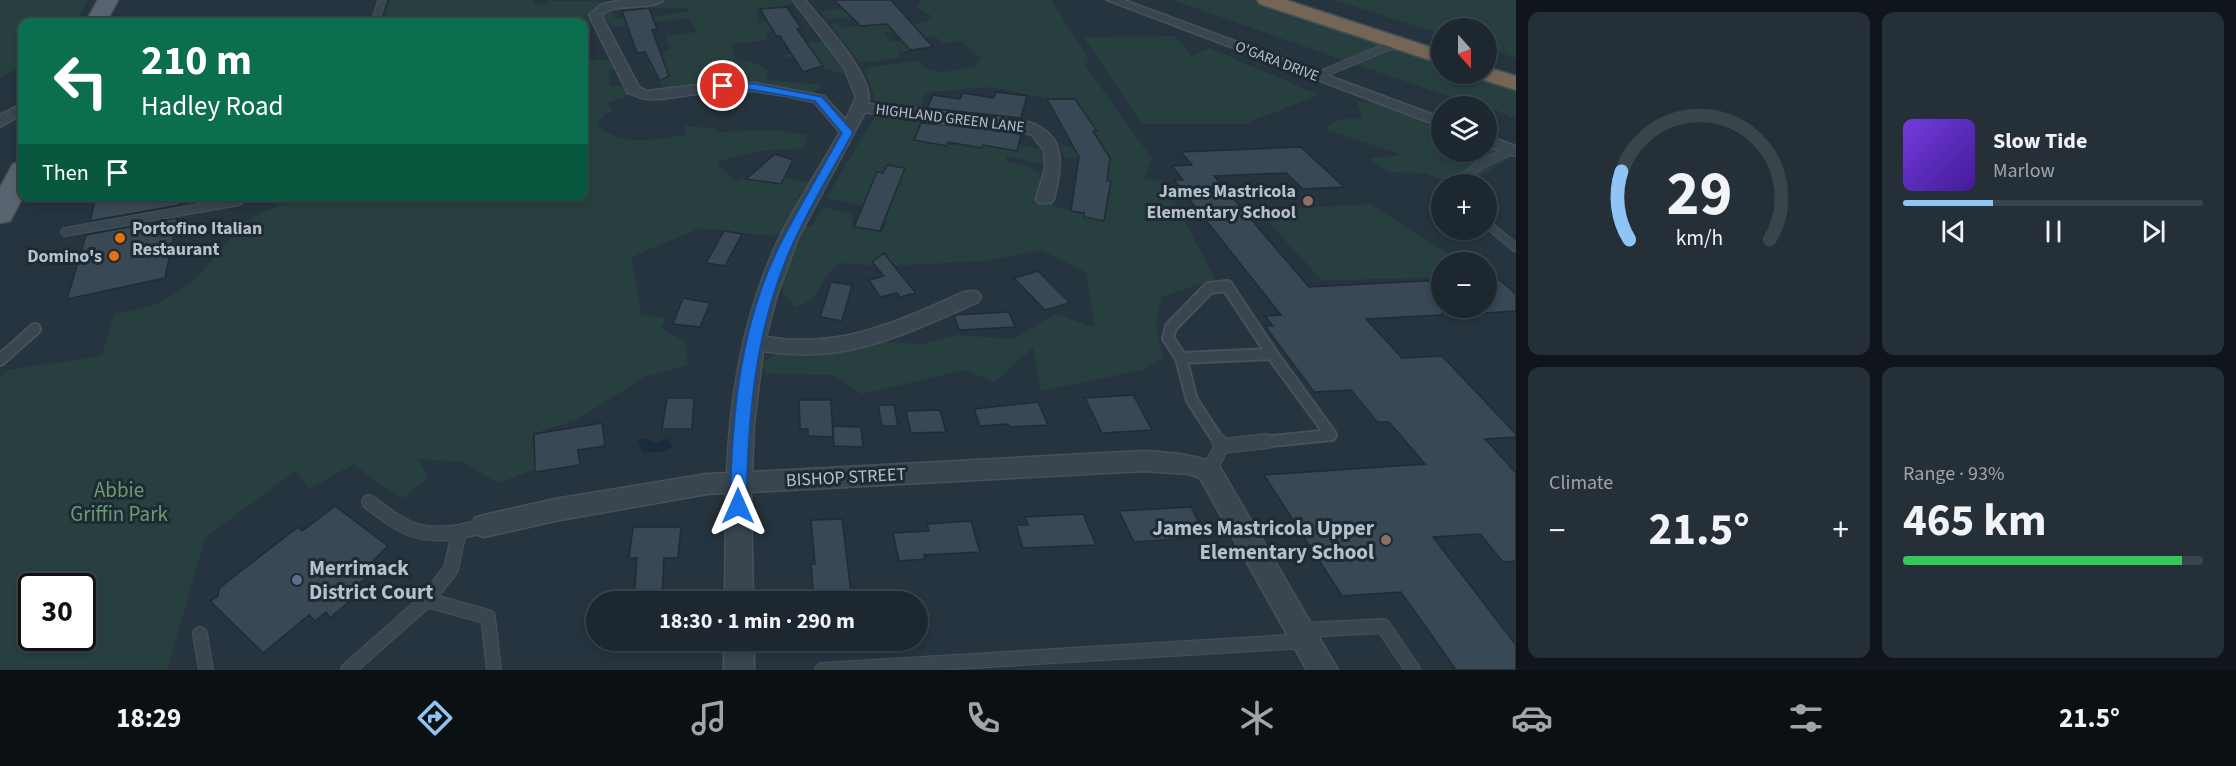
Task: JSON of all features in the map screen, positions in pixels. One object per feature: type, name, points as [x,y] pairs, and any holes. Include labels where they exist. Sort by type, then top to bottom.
[{"type":"highway","points":[[1267,0],[1431,54]]},
{"type":"highway","points":[[1300,0],[1431,42]]},
{"type":"highway","points":[[1497,65],[1516,71]]},
{"type":"highway","points":[[1497,76],[1516,82]]},
{"type":"main road","points":[[99,18],[112,1]]},
{"type":"street","name":"HIGHLAND GREEN LANE","points":[[657,0],[604,8],[595,15],[633,90],[645,95],[661,95],[723,86],[755,87],[819,99],[853,101],[939,118],[1024,126],[1038,132],[1052,150],[1053,169],[1045,198]]},
{"type":"street","points":[[739,591],[738,483],[744,391],[753,342],[784,250],[848,132],[853,101],[851,66],[800,0]]},
{"type":"street","name":"O'GARA DRIVE","points":[[1113,0],[1431,119]]},
{"type":"street","points":[[819,99],[848,132]]},
{"type":"street","points":[[0,122],[18,111]]},
{"type":"street","points":[[1497,144],[1514,150]]},
{"type":"street","points":[[753,342],[811,350],[854,345],[971,297]]},
{"type":"street","name":"BISHOP STREET","points":[[484,526],[658,491],[738,483],[1144,460],[1191,464],[1209,471]]},
{"type":"street","points":[[1209,471],[1323,670]]},
{"type":"street","points":[[739,651],[739,670]]},
{"type":"lane","points":[[376,18],[382,0]]},
{"type":"lane","points":[[1317,76],[1396,43]]},
{"type":"lane","points":[[1468,174],[1481,164],[1514,150]]},
{"type":"lane","points":[[65,232],[239,201]]},
{"type":"lane","points":[[1497,233],[1516,248]]},
{"type":"lane","points":[[1227,286],[1272,354],[1331,435],[1221,446],[1192,400],[1181,358],[1168,338],[1171,327],[1209,288],[1227,286]]},
{"type":"lane","points":[[0,360],[35,329]]},
{"type":"lane","points":[[1181,358],[1272,354]]},
{"type":"lane","points":[[1209,471],[1221,446]]},
{"type":"lane","points":[[369,502],[409,532],[426,536],[484,526]]},
{"type":"lane","points":[[348,670],[447,580],[454,562],[459,532]]},
{"type":"lane","points":[[427,600],[488,617],[494,670]]},
{"type":"lane","points":[[822,670],[1305,635],[1383,626],[1413,670]]},
{"type":"lane","points":[[201,634],[206,670]]},
{"type":"green space","points":[[0,0],[88,0],[78,18],[18,18],[18,68],[0,78]]},
{"type":"green space","points":[[390,0],[534,0],[533,4],[545,5],[548,1],[633,1],[597,7],[584,15],[586,18],[384,18]]},
{"type":"green space","points":[[673,0],[791,0],[794,2],[785,6],[757,9],[756,22],[800,22],[770,27],[773,32],[765,33],[768,40],[731,44],[735,58],[757,64],[768,70],[766,80],[823,85],[814,92],[819,94],[754,85],[664,89],[647,63],[665,60],[662,56],[664,51],[671,49],[665,36],[697,32],[689,18],[613,27],[601,14],[612,11],[616,18],[644,18],[690,11],[687,8],[640,8],[616,12],[614,7]]},
{"type":"green space","points":[[921,0],[1051,0],[1089,59],[1085,65],[1152,159],[1144,179],[1164,181],[1215,279],[1162,297],[1156,323],[1163,358],[1142,370],[1041,391],[1033,347],[995,382],[965,370],[862,394],[834,375],[767,374],[761,364],[786,348],[867,341],[923,344],[957,335],[1012,339],[1057,314],[1095,328],[1086,272],[1042,250],[986,261],[885,266],[838,263],[827,275],[815,296],[796,308],[783,293],[784,250],[797,225],[812,226],[824,207],[851,214],[851,218],[854,217],[851,226],[882,232],[888,220],[883,219],[886,210],[826,198],[876,115],[920,121],[914,140],[982,148],[983,145],[1017,151],[1019,145],[1041,149],[1042,164],[1006,156],[1007,162],[1026,166],[1041,173],[1039,189],[1036,188],[1056,207],[1084,213],[1084,217],[1104,221],[1111,182],[1107,181],[1109,163],[1079,158],[1065,159],[1061,144],[1074,149],[1103,148],[1093,131],[1096,130],[1075,99],[1047,99],[992,87],[927,92],[922,99],[922,112],[877,104],[864,68],[917,61],[929,70],[943,72],[974,67],[982,56],[977,56],[961,41],[942,43],[935,36],[924,37],[905,31],[884,33],[891,42],[902,41],[910,50],[897,52],[900,58],[860,63],[830,24],[846,22],[839,24],[842,28],[870,25],[860,15],[849,16],[851,20],[849,21],[845,17],[827,20],[820,11],[865,5],[888,26],[927,22],[932,16],[917,8]],"holes":[[[887,165],[905,168],[895,193],[871,189]]]},
{"type":"green space","points":[[1172,0],[1251,0],[1431,61],[1431,84],[1497,84],[1516,90],[1516,119],[1497,111],[1497,96],[1447,96]]},
{"type":"green space","points":[[1334,0],[1516,0],[1516,58],[1497,52],[1497,18],[1431,18],[1431,31]]},
{"type":"green space","points":[[1175,36],[1192,56],[1209,48],[1319,95],[1249,122],[1250,124],[1142,124],[1084,37]]},
{"type":"green space","points":[[824,41],[847,75],[820,67],[804,57],[787,58],[783,55],[812,51],[806,43]]},
{"type":"green space","name":"Abbie Griffin Park","points":[[588,60],[610,60],[616,68],[609,71],[611,86],[625,86],[629,93],[626,97],[608,103],[612,112],[605,114],[597,126],[618,137],[629,140],[651,140],[686,135],[684,126],[712,128],[719,132],[775,130],[808,135],[804,148],[759,151],[716,162],[739,181],[740,178],[747,180],[748,178],[784,178],[809,182],[806,189],[802,190],[784,232],[771,236],[699,228],[632,257],[641,315],[666,318],[661,328],[686,342],[688,365],[644,377],[578,419],[534,434],[532,436],[536,469],[498,483],[463,462],[418,459],[429,477],[403,498],[377,483],[354,464],[309,489],[295,471],[205,538],[167,670],[0,670],[0,377],[8,370],[102,356],[114,315],[156,304],[193,282],[244,222],[289,201],[588,201]]},
{"type":"green space","points":[[1357,102],[1376,102],[1431,122],[1431,162],[1497,162],[1497,147],[1516,155],[1483,174],[1431,175],[1424,173],[1388,172],[1369,158],[1403,155],[1325,129],[1336,120],[1362,118]]},
{"type":"green space","points":[[1370,204],[1444,252],[1431,252],[1431,278],[1322,280],[1267,221],[1251,211]]},
{"type":"water","points":[[643,438],[657,443],[668,438],[672,447],[662,451],[642,453],[638,439]]},
{"type":"building","points":[[834,0],[891,0],[933,47],[910,50],[887,24],[861,26]]},
{"type":"building","points":[[787,7],[801,28],[797,29],[823,66],[803,72],[780,36],[776,36],[760,9]]},
{"type":"building","points":[[649,8],[657,29],[652,30],[669,76],[660,81],[645,52],[637,53],[622,11]]},
{"type":"building","points":[[996,92],[1027,96],[1021,118],[927,108],[933,95],[960,99],[963,93],[994,98]]},
{"type":"building","points":[[1047,99],[1075,99],[1097,131],[1093,131],[1110,158],[1107,181],[1111,181],[1104,221],[1084,217],[1084,213],[1071,211],[1079,157]]},
{"type":"building","points":[[921,123],[1007,130],[1021,135],[1017,151],[948,142],[947,146],[914,140]]},
{"type":"building","points":[[1301,147],[1344,187],[1303,189],[1286,173],[1214,176],[1309,287],[1431,281],[1431,316],[1366,319],[1402,358],[1442,356],[1516,434],[1516,437],[1485,439],[1516,473],[1516,561],[1503,562],[1480,534],[1433,537],[1516,645],[1516,670],[1456,670],[1401,592],[1342,596],[1264,475],[1425,464],[1389,422],[1377,422],[1351,390],[1314,392],[1265,326],[1273,326],[1265,316],[1281,315],[1174,180],[1183,180],[1172,166],[1192,165],[1181,152]]},
{"type":"building","points":[[775,154],[793,160],[781,184],[746,179]]},
{"type":"building","points":[[887,165],[905,168],[880,231],[854,227],[877,172],[883,173]]},
{"type":"building","points":[[95,201],[180,201],[180,205],[90,221]]},
{"type":"building","points":[[177,218],[165,278],[67,299],[86,235]]},
{"type":"building","points":[[724,231],[742,234],[725,266],[706,263]]},
{"type":"building","points":[[884,253],[916,293],[900,297],[897,293],[880,297],[869,280],[884,276],[872,262]]},
{"type":"building","points":[[1038,271],[1070,303],[1045,310],[1014,278]]},
{"type":"building","points":[[1497,278],[1516,294],[1516,311],[1497,312]]},
{"type":"building","points":[[831,282],[852,285],[842,321],[820,317]]},
{"type":"building","points":[[683,298],[710,303],[700,327],[673,324]]},
{"type":"building","points":[[1009,312],[1015,327],[959,330],[954,315]]},
{"type":"building","points":[[1133,395],[1152,430],[1102,433],[1085,398]]},
{"type":"building","points":[[667,398],[694,398],[692,429],[662,429]]},
{"type":"building","points":[[799,400],[831,400],[833,437],[808,436],[808,429],[800,429]]},
{"type":"building","points":[[1038,402],[1048,425],[980,426],[974,409]]},
{"type":"building","points":[[878,405],[894,405],[898,426],[882,426]]},
{"type":"building","points":[[940,410],[946,432],[911,433],[906,411]]},
{"type":"building","points":[[602,423],[605,446],[578,450],[580,465],[535,472],[534,434]]},
{"type":"building","points":[[833,426],[861,427],[863,447],[834,446]]},
{"type":"building","name":"Merrimack District Court","points":[[335,506],[388,546],[361,573],[365,579],[357,585],[363,590],[330,618],[326,612],[315,621],[309,615],[263,653],[210,601],[218,596],[219,589],[228,581],[298,527],[302,531]]},
{"type":"building","points":[[1191,507],[1207,537],[1134,542],[1119,511]]},
{"type":"building","points":[[1083,514],[1096,545],[1023,548],[1016,525],[1028,525],[1025,517]]},
{"type":"building","points":[[842,519],[851,591],[813,591],[811,564],[815,564],[811,520]]},
{"type":"building","points":[[971,521],[980,552],[924,555],[925,559],[899,561],[893,533],[929,531],[927,524]]},
{"type":"building","points":[[633,527],[681,527],[678,558],[664,558],[662,591],[635,591],[637,558],[629,558]]},
{"type":"place","name":"James Mastricola Elementary School","points":[[1308,201]]},
{"type":"place","name":"Portofino Italian Restaurant","points":[[120,238]]},
{"type":"place","name":"Domino's","points":[[114,256]]},
{"type":"place","name":"James Mastricola Upper Elementary School","points":[[1386,540]]},
{"type":"place","name":"Merrimack District Court","points":[[297,580]]},
{"type":"route","points":[[723,86],[755,87],[819,99],[848,132],[784,250],[764,303],[753,342],[744,391],[740,433],[738,506]]}]
